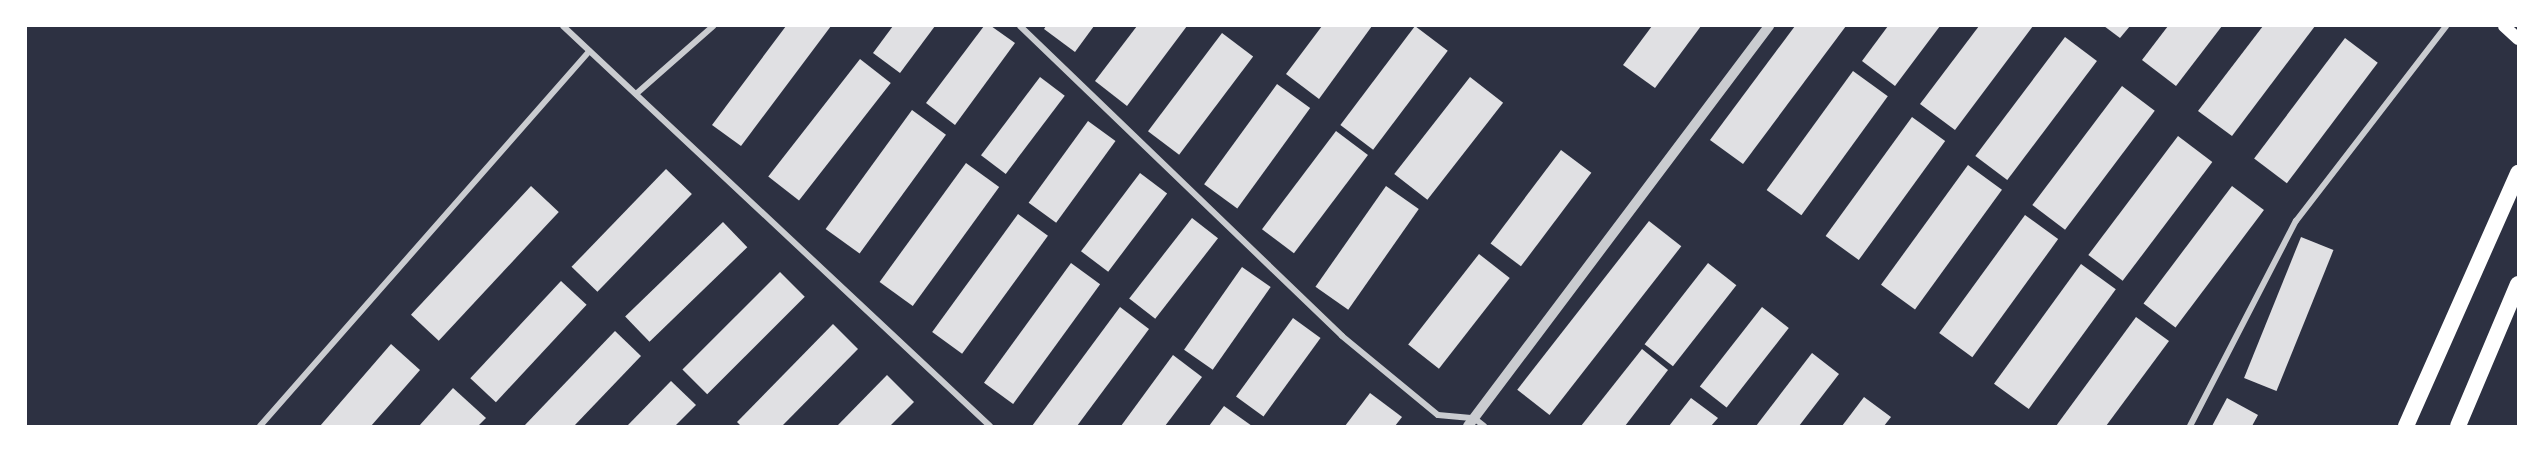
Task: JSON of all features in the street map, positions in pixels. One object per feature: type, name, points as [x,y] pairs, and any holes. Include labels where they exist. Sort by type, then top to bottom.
[{"type":"highway","points":[[2406,426],[2518,173]]},
{"type":"highway","points":[[2457,426],[2518,284]]},
{"type":"main road","points":[[2504,26],[2518,39]]},
{"type":"street","points":[[562,26],[990,426]]},
{"type":"street","points":[[636,94],[713,26]]},
{"type":"street","points":[[1020,26],[1342,336],[1438,415],[1484,426]]},
{"type":"street","points":[[1471,422],[1769,26]]},
{"type":"street","points":[[2190,426],[2296,221],[2446,26]]},
{"type":"street","points":[[260,426],[589,51]]},
{"type":"building","points":[[786,26],[831,26],[741,146],[712,125]]},
{"type":"building","points":[[893,26],[935,26],[900,73],[873,53]]},
{"type":"building","points":[[984,26],[991,26],[1015,43],[955,125],[926,103]]},
{"type":"building","points":[[1046,26],[1094,26],[1075,52],[1044,29]]},
{"type":"building","points":[[1137,26],[1187,26],[1127,106],[1095,81]]},
{"type":"building","points":[[1322,26],[1372,26],[1319,99],[1286,74]]},
{"type":"building","points":[[1415,26],[1448,51],[1373,150],[1340,125]]},
{"type":"building","points":[[1652,26],[1701,26],[1655,88],[1623,65]]},
{"type":"building","points":[[1795,26],[1846,26],[1743,164],[1710,140]]},
{"type":"building","points":[[1888,26],[1940,26],[1895,86],[1862,61]]},
{"type":"building","points":[[1979,26],[2033,26],[1955,130],[1920,104]]},
{"type":"building","points":[[2104,26],[2130,26],[2120,38]]},
{"type":"building","points":[[2168,26],[2222,26],[2176,86],[2142,60]]},
{"type":"building","points":[[2263,26],[2315,26],[2232,136],[2198,111]]},
{"type":"building","points":[[1222,33],[1253,56],[1179,155],[1148,131]]},
{"type":"building","points":[[2065,37],[2097,61],[2007,180],[1975,156]]},
{"type":"building","points":[[2345,38],[2378,63],[2287,183],[2254,159]]},
{"type":"building","points":[[860,59],[891,83],[799,200],[768,176]]},
{"type":"building","points":[[1853,71],[1888,96],[1801,215],[1767,190]]},
{"type":"building","points":[[1040,77],[1065,96],[1006,174],[981,155]]},
{"type":"building","points":[[1470,77],[1503,103],[1427,200],[1394,174]]},
{"type":"building","points":[[1277,84],[1310,108],[1237,208],[1204,184]]},
{"type":"building","points":[[2122,86],[2155,111],[2065,230],[2032,205]]},
{"type":"building","points":[[912,110],[946,135],[860,254],[826,229]]},
{"type":"building","points":[[1912,117],[1945,141],[1859,260],[1826,236]]},
{"type":"building","points":[[1088,121],[1116,141],[1056,223],[1029,203]]},
{"type":"building","points":[[1336,131],[1368,155],[1294,253],[1262,229]]},
{"type":"building","points":[[2178,136],[2212,162],[2123,281],[2088,255]]},
{"type":"building","points":[[1561,150],[1591,173],[1521,266],[1491,243]]},
{"type":"building","points":[[966,163],[999,187],[913,306],[880,282]]},
{"type":"building","points":[[1968,165],[2002,190],[1915,309],[1881,285]]},
{"type":"building","points":[[666,169],[692,194],[597,292],[572,267]]},
{"type":"building","points":[[1140,173],[1167,193],[1108,272],[1081,251]]},
{"type":"building","points":[[531,186],[559,212],[439,341],[411,315]]},
{"type":"building","points":[[1386,186],[1419,209],[1348,310],[1315,287]]},
{"type":"building","points":[[2232,186],[2264,210],[2175,327],[2144,303]]},
{"type":"building","points":[[1018,214],[1048,236],[962,354],[932,332]]},
{"type":"building","points":[[2025,215],[2058,239],[1972,357],[1939,333]]},
{"type":"building","points":[[1192,218],[1218,238],[1155,319],[1129,298]]},
{"type":"building","points":[[1649,221],[1681,246],[1550,415],[1517,390]]},
{"type":"building","points":[[723,222],[747,247],[649,342],[625,316]]},
{"type":"building","points":[[2301,237],[2333,250],[2277,391],[2244,378]]},
{"type":"building","points":[[1479,254],[1510,278],[1439,369],[1408,345]]},
{"type":"building","points":[[1071,263],[1100,284],[1013,404],[984,383]]},
{"type":"building","points":[[1708,263],[1736,285],[1673,366],[1645,344]]},
{"type":"building","points":[[2081,264],[2116,289],[2029,409],[1994,384]]},
{"type":"building","points":[[1242,267],[1271,287],[1213,370],[1184,350]]},
{"type":"building","points":[[780,272],[805,297],[707,394],[682,370]]},
{"type":"building","points":[[561,281],[587,305],[496,402],[470,378]]},
{"type":"building","points":[[1120,307],[1149,329],[1077,426],[1032,426]]},
{"type":"building","points":[[1762,307],[1789,328],[1727,408],[1700,387]]},
{"type":"building","points":[[2136,317],[2169,341],[2106,426],[2056,426]]},
{"type":"building","points":[[1293,318],[1321,338],[1263,416],[1236,396]]},
{"type":"building","points":[[833,324],[858,349],[782,426],[741,426],[737,422]]},
{"type":"building","points":[[615,331],[641,356],[574,426],[524,426]]},
{"type":"building","points":[[391,344],[420,370],[371,426],[320,426]]},
{"type":"building","points":[[1642,349],[1668,370],[1625,426],[1581,426]]},
{"type":"building","points":[[1812,353],[1839,374],[1799,426],[1756,426]]},
{"type":"building","points":[[1173,355],[1202,377],[1165,426],[1121,426]]},
{"type":"building","points":[[887,375],[914,402],[890,426],[837,426]]},
{"type":"building","points":[[671,381],[696,405],[675,426],[627,426]]},
{"type":"building","points":[[453,388],[486,418],[478,426],[419,426]]},
{"type":"building","points":[[1370,393],[1402,417],[1395,426],[1345,426]]},
{"type":"building","points":[[1864,397],[1891,417],[1884,426],[1842,426]]},
{"type":"building","points":[[1691,398],[1718,418],[1711,426],[1669,426]]},
{"type":"building","points":[[2227,398],[2258,415],[2252,426],[2212,426]]},
{"type":"building","points":[[1224,406],[1252,426],[1209,426]]}]
